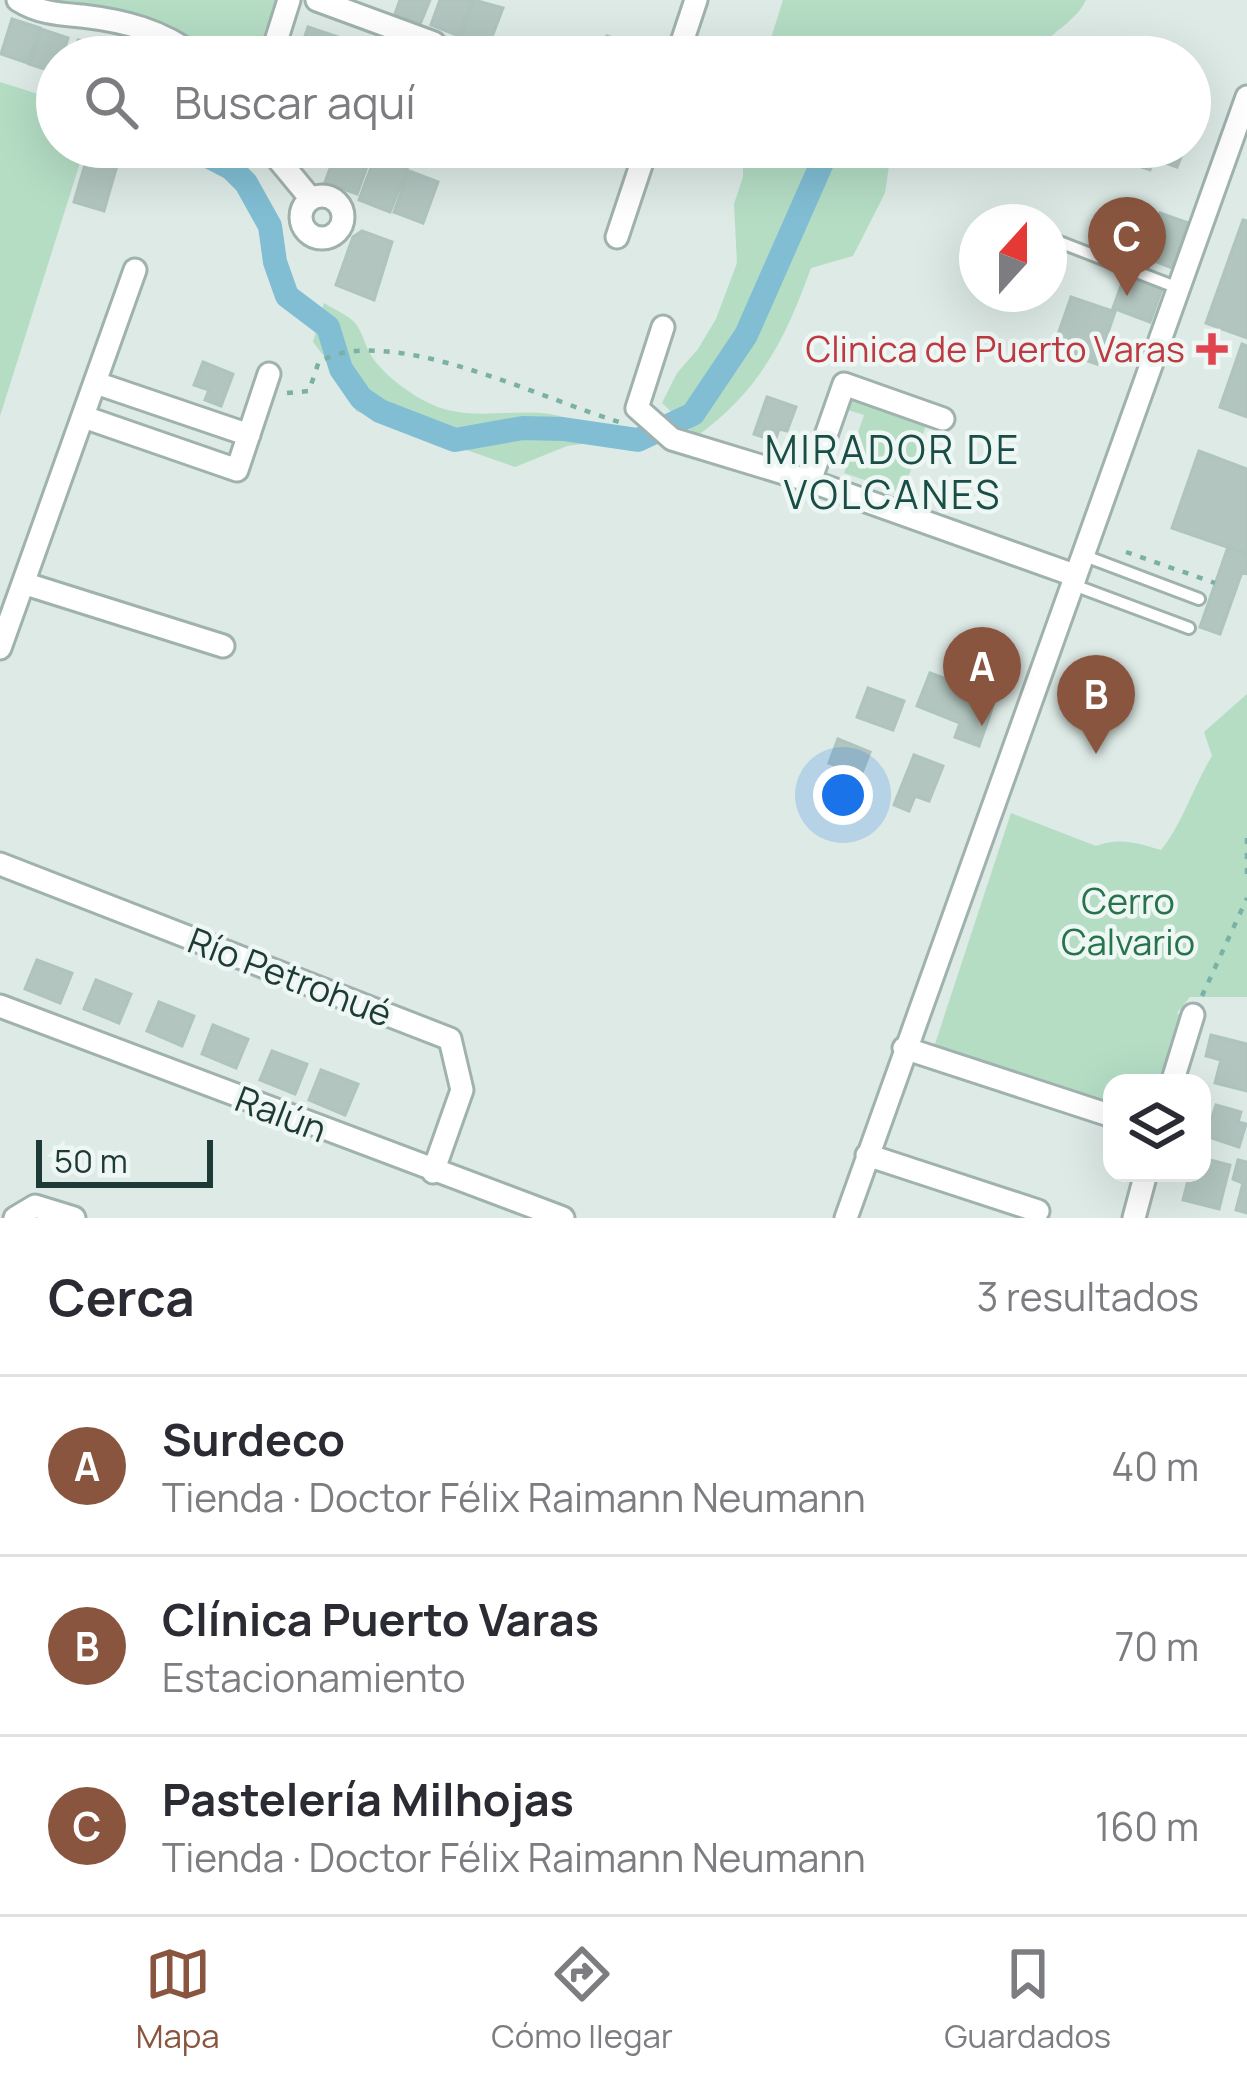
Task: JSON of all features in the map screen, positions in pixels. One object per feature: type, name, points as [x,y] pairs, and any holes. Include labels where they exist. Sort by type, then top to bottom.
[{"type":"street","points":[[18,0],[44,12],[110,20],[165,36]]},
{"type":"street","points":[[278,36],[289,0]]},
{"type":"street","points":[[317,0],[415,36]]},
{"type":"street","points":[[684,36],[696,0]]},
{"type":"street","points":[[846,1218],[1247,97]]},
{"type":"street","points":[[285,168],[311,199]]},
{"type":"street","points":[[616,237],[640,168]]},
{"type":"street","points":[[0,648],[135,270]]},
{"type":"street","points":[[663,327],[637,408],[672,440],[811,481],[1076,571]]},
{"type":"street","points":[[96,383],[249,436]]},
{"type":"street","points":[[84,417],[237,470],[266,383]]},
{"type":"street","points":[[811,481],[844,384],[943,418]]},
{"type":"street","points":[[26,584],[223,646]]},
{"type":"street","name":"Río Petrohué","points":[[0,864],[450,1039],[462,1090],[433,1172]]},
{"type":"street","name":"Ralún","points":[[0,1006],[563,1218]]},
{"type":"street","points":[[1175,1074],[1193,1015]]},
{"type":"street","points":[[904,1048],[1103,1112]]},
{"type":"street","points":[[868,1155],[1037,1211]]},
{"type":"street","points":[[1134,1218],[1144,1182]]},
{"type":"street","points":[[15,1218],[35,1206],[74,1218]]},
{"type":"lane","points":[[1067,245],[1178,288]]},
{"type":"lane","points":[[1076,571],[1199,599]]},
{"type":"lane","points":[[1076,571],[1189,628]]},
{"type":"path","points":[[266,383],[309,391],[319,361],[351,350],[398,352],[458,367],[620,422],[637,408]]},
{"type":"path","points":[[1247,838],[1247,879]]},
{"type":"path","points":[[1193,1015],[1247,898]]},
{"type":"green space","points":[[34,0],[285,0],[274,36],[180,36],[164,24]]},
{"type":"green space","points":[[783,0],[1086,0],[1051,36],[772,36]]},
{"type":"green space","points":[[0,82],[36,93],[36,168],[78,168],[0,416]]},
{"type":"green space","points":[[743,168],[889,168],[885,193],[853,256],[811,268],[768,362],[738,400],[697,436],[662,403],[677,373],[716,319],[737,263],[734,204]]},
{"type":"green space","points":[[324,303],[355,323],[372,357],[387,374],[427,402],[468,413],[529,412],[566,418],[598,442],[567,446],[515,467],[356,411],[347,386],[313,342]]},
{"type":"green space","points":[[849,396],[927,422],[903,493],[844,473],[864,415],[845,409]]},
{"type":"green space","name":"Cerro Calvario","points":[[1247,694],[1247,997],[1190,997],[1177,1013],[1183,1017],[1166,1074],[1103,1074],[1103,1104],[933,1050],[1011,813],[1096,846],[1121,841],[1161,850],[1212,756],[1204,732]]},
{"type":"building","points":[[400,0],[430,0],[420,24],[395,14]]},
{"type":"building","points":[[440,0],[472,0],[459,36],[431,25]]},
{"type":"building","points":[[474,0],[503,8],[492,36],[461,36]]},
{"type":"building","points":[[12,19],[40,28],[28,63],[1,54]]},
{"type":"building","points":[[308,27],[335,36],[305,36]]},
{"type":"building","points":[[84,168],[116,169],[104,211],[74,202]]},
{"type":"building","points":[[330,168],[366,168],[357,194],[325,182]]},
{"type":"building","points":[[371,168],[407,169],[390,212],[359,200]]},
{"type":"building","points":[[409,171],[438,182],[423,223],[394,212]]},
{"type":"building","points":[[1160,213],[1188,223],[1172,268],[1144,257]]},
{"type":"building","points":[[1243,220],[1247,221],[1247,338],[1206,323]]},
{"type":"building","points":[[362,231],[392,242],[374,300],[336,285],[353,237]]},
{"type":"building","points":[[1125,275],[1162,289],[1150,322],[1113,308]]},
{"type":"building","points":[[1071,297],[1115,312],[1097,364],[1053,349]]},
{"type":"building","points":[[1242,344],[1247,346],[1247,417],[1220,407]]},
{"type":"building","points":[[203,362],[233,374],[221,406],[205,400],[209,390],[194,385]]},
{"type":"building","points":[[767,397],[796,407],[787,431],[779,429],[775,441],[754,434]]},
{"type":"building","points":[[1199,451],[1247,469],[1247,554],[1172,528]]},
{"type":"building","points":[[1228,547],[1247,554],[1247,574],[1242,572],[1220,634],[1200,627]]},
{"type":"building","points":[[930,673],[996,697],[979,746],[955,737],[960,723],[917,706]]},
{"type":"building","points":[[868,688],[904,701],[893,730],[857,717]]},
{"type":"building","points":[[838,739],[870,752],[861,775],[829,763]]},
{"type":"building","points":[[914,755],[943,766],[929,801],[915,796],[909,811],[894,805]]},
{"type":"building","points":[[37,960],[72,973],[60,1003],[25,989]]},
{"type":"building","points":[[96,980],[131,994],[119,1023],[84,1009]]},
{"type":"building","points":[[159,1002],[194,1016],[182,1046],[147,1031]]},
{"type":"building","points":[[213,1025],[248,1039],[236,1068],[202,1054]]},
{"type":"building","points":[[1211,1035],[1247,1044],[1247,1091],[1215,1083],[1221,1060],[1206,1056]]},
{"type":"building","points":[[272,1051],[307,1064],[295,1094],[260,1080]]},
{"type":"building","points":[[321,1070],[358,1084],[345,1115],[309,1100]]},
{"type":"building","points":[[1216,1105],[1241,1112],[1238,1122],[1246,1124],[1239,1147],[1211,1138]]},
{"type":"building","points":[[1211,1160],[1230,1165],[1219,1209],[1183,1200],[1188,1182],[1211,1182]]},
{"type":"building","points":[[1238,1160],[1247,1162],[1247,1213],[1236,1210],[1243,1183],[1233,1179]]},
{"type":"waterway","points":[[231,168],[246,183],[270,226],[275,262],[287,296],[328,327],[341,369],[361,398],[380,411],[455,440],[523,428],[638,440],[693,414],[746,335],[820,168]]},
{"type":"place","name":"Pastelería Milhojas","points":[[1127,296]]},
{"type":"place","name":"Clinica de Puerto Varas","points":[[1212,349]]},
{"type":"place","name":"Surdeco","points":[[982,726]]},
{"type":"place","name":"Clínica Puerto Varas","points":[[1096,754]]},
{"type":"district","name":"MIRADOR DE VOLCANES","points":[[893,472]]}]
